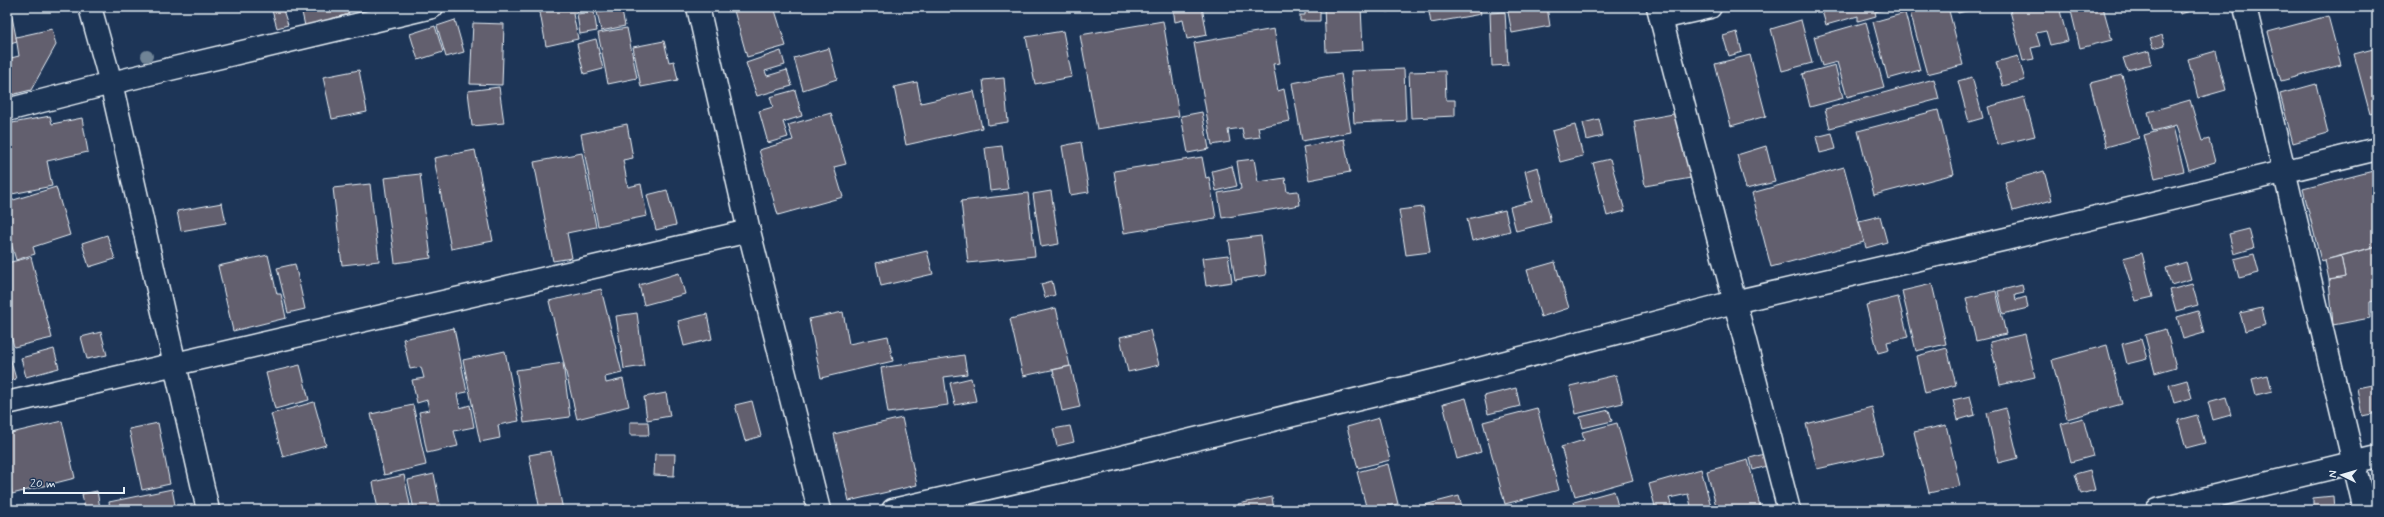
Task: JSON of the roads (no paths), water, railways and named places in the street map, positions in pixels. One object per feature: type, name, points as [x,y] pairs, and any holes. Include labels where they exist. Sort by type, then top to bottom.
[{"type":"street","points":[[90,7],[111,83],[208,510]]},
{"type":"street","points":[[7,110],[111,83],[432,7]]},
{"type":"street","points":[[698,7],[749,231],[819,510]]},
{"type":"street","points":[[1710,7],[1659,13],[1789,510]]},
{"type":"street","points":[[2245,7],[2364,510]]},
{"type":"street","points":[[893,510],[1089,465],[1368,397],[1734,302],[2377,149]]},
{"type":"street","points":[[7,402],[175,362],[339,327],[749,231]]},
{"type":"street","points":[[2157,510],[2377,457]]}]
